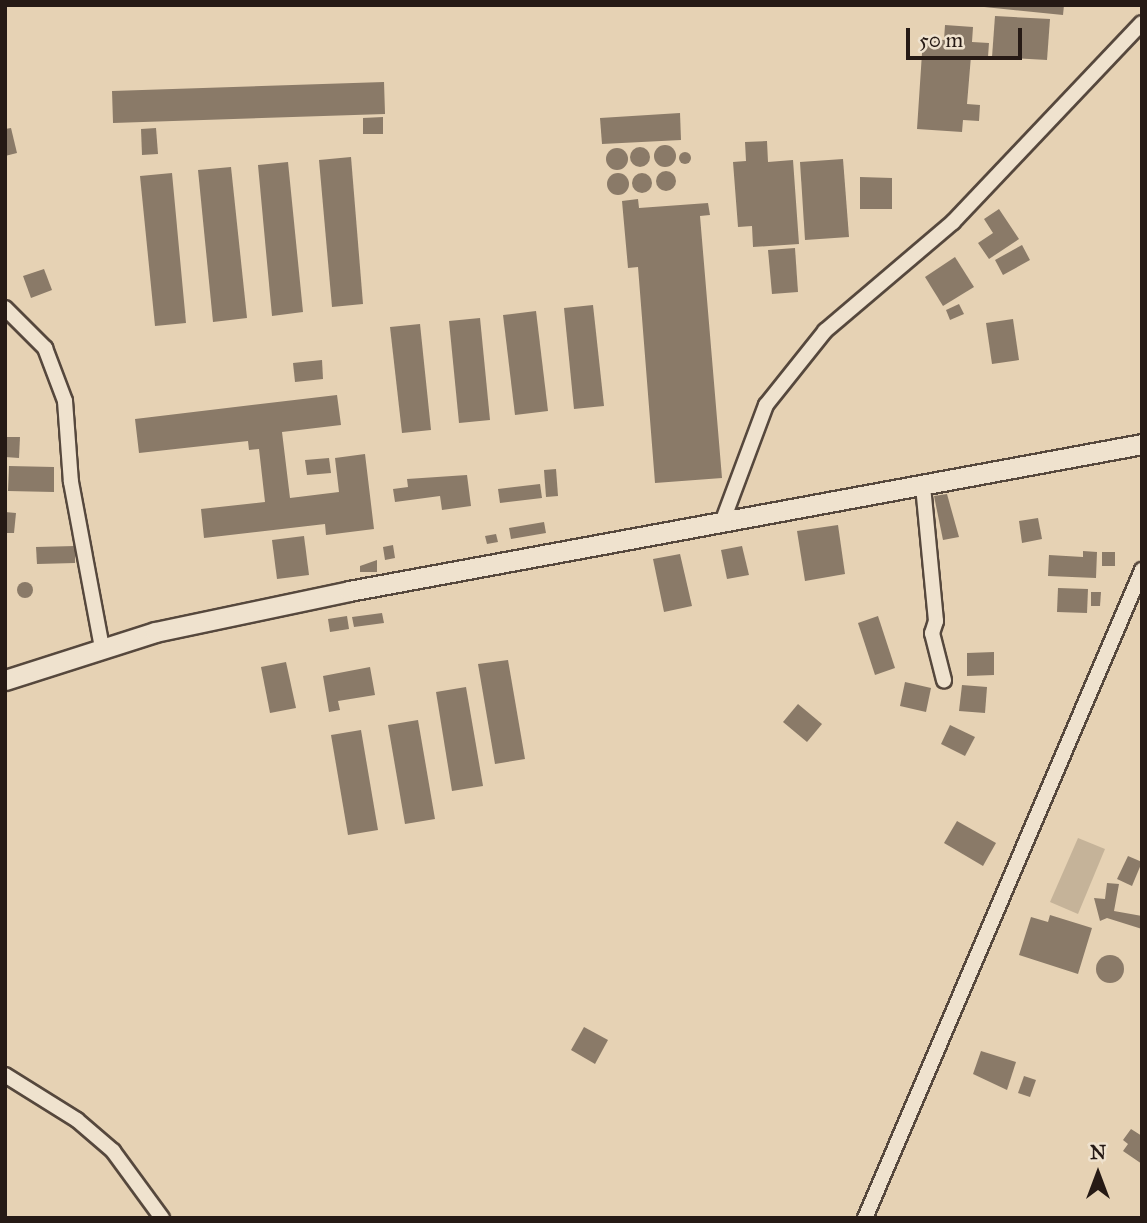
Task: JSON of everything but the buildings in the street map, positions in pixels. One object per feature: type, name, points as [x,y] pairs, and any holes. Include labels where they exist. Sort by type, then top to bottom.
[{"type":"main road","points":[[5,680],[102,647],[349,591],[1142,444]]},
{"type":"street","points":[[723,520],[766,405],[825,331],[953,222],[1142,23]]},
{"type":"street","points":[[5,308],[45,348],[65,401],[71,482],[102,647]]},
{"type":"street","points":[[923,486],[936,621],[932,634],[944,680]]},
{"type":"street","points":[[865,1218],[1142,570]]},
{"type":"street","points":[[5,1075],[77,1119],[113,1151],[162,1218]]},
{"type":"shaded area","points":[[1078,838],[1105,849],[1078,914],[1050,902]]}]
